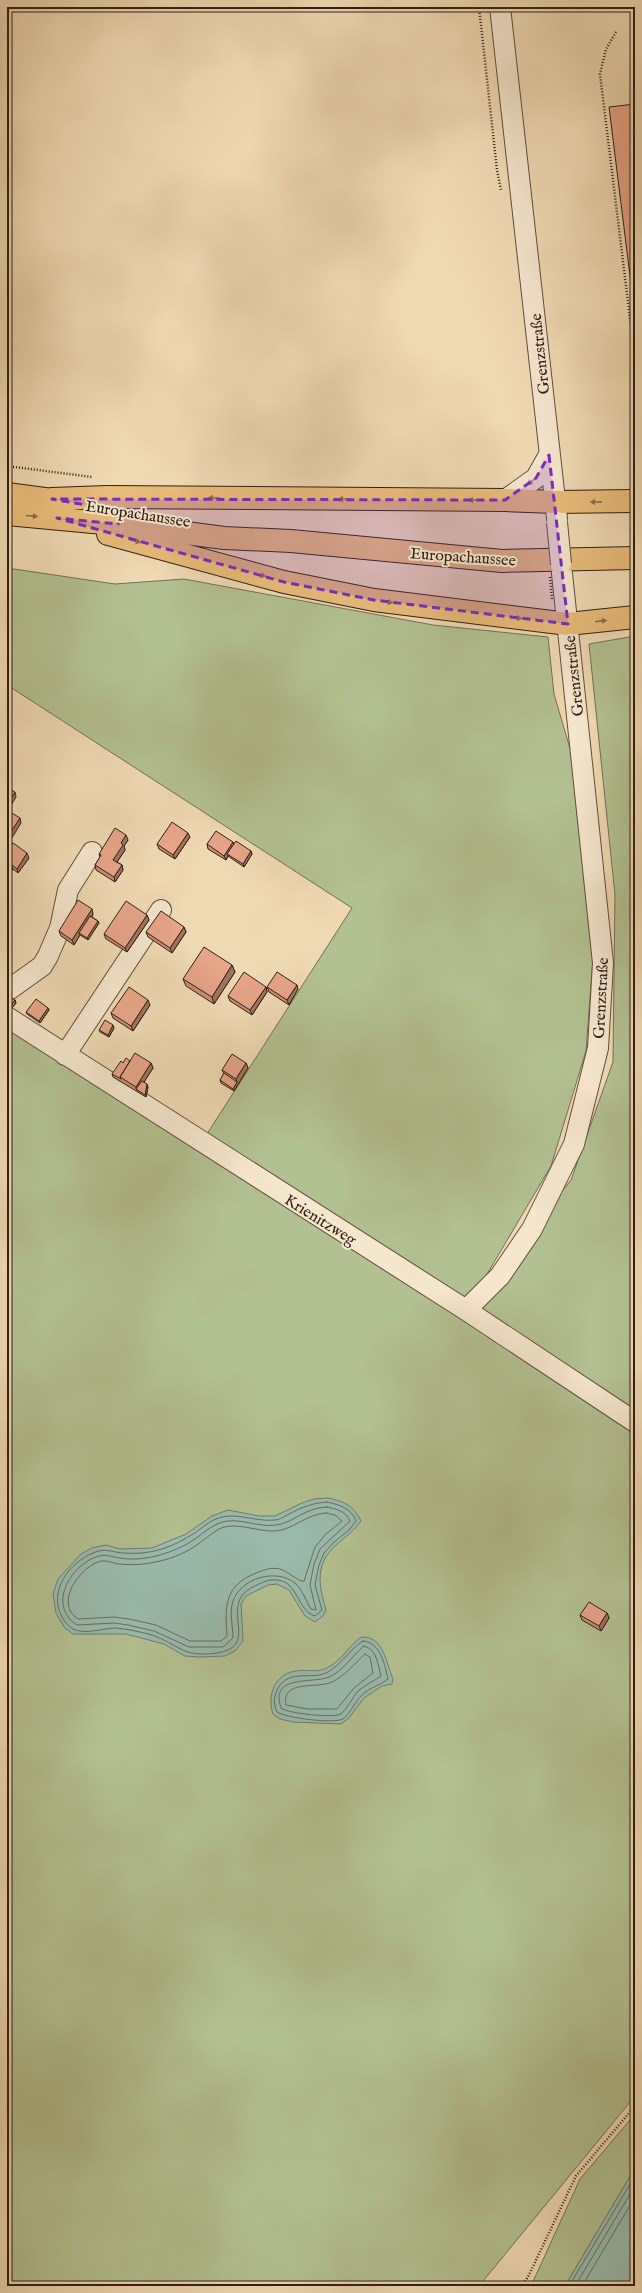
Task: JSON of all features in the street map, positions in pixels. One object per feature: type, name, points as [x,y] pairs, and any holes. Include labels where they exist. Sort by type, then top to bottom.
[{"type":"main road","name":"Europachaussee","points":[[7,494],[55,509],[225,526],[291,541],[502,561],[635,558]]},
{"type":"main road","points":[[55,509],[115,497],[505,500],[556,512],[635,501]]},
{"type":"main road","points":[[55,509],[284,582],[381,601],[568,624],[635,617]]},
{"type":"main road","name":"Europachaussee","points":[[7,514],[55,509]]},
{"type":"street","name":"Grenzstraße","points":[[466,1310],[500,1276],[532,1229],[574,1144],[598,1048],[603,963],[556,512],[500,7]]},
{"type":"street","points":[[505,500],[536,478],[549,455]]},
{"type":"street","points":[[7,991],[42,966],[60,928],[68,890],[92,852]]},
{"type":"street","points":[[65,1054],[161,910]]},
{"type":"street","name":"Krienitzweg","points":[[7,1017],[466,1310],[635,1422]]},
{"type":"path","points":[[616,32],[606,49],[600,74],[635,359]]},
{"type":"path","points":[[521,2286],[528,2277],[576,2176],[635,2106]]},
{"type":"highlighted area","points":[[549,455],[568,624],[374,600],[284,582],[57,518],[118,524],[120,511],[52,499],[505,500],[536,478]]},
{"type":"green space","points":[[7,568],[115,584],[184,579],[433,625],[548,637],[554,694],[571,752],[593,958],[586,1051],[551,1166],[467,1308],[571,1180],[613,1062],[615,895],[589,644],[635,636],[635,1422],[205,1137],[352,908],[7,685]]},
{"type":"green space","points":[[7,1026],[635,1423],[635,2096],[479,2286],[7,2286]]},
{"type":"green space","points":[[635,2114],[635,2168],[565,2286],[531,2286],[580,2179]]},
{"type":"water","points":[[328,1498],[348,1505],[355,1511],[361,1521],[336,1545],[324,1560],[321,1568],[320,1584],[326,1610],[323,1616],[315,1622],[305,1616],[289,1590],[277,1584],[268,1585],[246,1596],[241,1604],[243,1641],[235,1651],[225,1656],[199,1657],[185,1656],[164,1644],[126,1634],[73,1634],[64,1627],[56,1613],[53,1594],[58,1579],[81,1554],[92,1548],[106,1545],[120,1549],[152,1548],[186,1534],[212,1516],[228,1510],[259,1516],[275,1516],[302,1503],[314,1499]]},
{"type":"water","points":[[361,1637],[369,1638],[375,1641],[383,1652],[393,1679],[392,1684],[382,1686],[364,1698],[349,1718],[341,1724],[293,1722],[280,1719],[273,1714],[271,1707],[272,1693],[277,1681],[282,1676],[296,1671],[319,1670],[327,1668],[337,1661]]},
{"type":"water","points":[[635,2168],[635,2286],[565,2286]]},
{"type":"building","points":[[635,104],[635,316],[609,107]]},
{"type":"building","points":[[7,787],[15,792],[7,804]]},
{"type":"building","points":[[7,810],[20,818],[7,838]]},
{"type":"building","points":[[172,822],[188,833],[173,855],[157,844]]},
{"type":"building","points":[[115,828],[126,835],[121,843],[123,845],[113,860],[122,865],[114,877],[95,865],[101,855],[99,854]]},
{"type":"building","points":[[216,831],[233,842],[224,856],[207,844]]},
{"type":"building","points":[[236,841],[251,851],[243,864],[227,854]]},
{"type":"building","points":[[13,843],[27,853],[17,869],[11,864],[7,869],[7,852]]},
{"type":"building","points":[[78,900],[92,909],[72,940],[59,931]]},
{"type":"building","points":[[126,901],[147,915],[125,948],[104,934]]},
{"type":"building","points":[[161,911],[184,927],[170,948],[146,932]]},
{"type":"building","points":[[90,916],[98,921],[87,938],[79,933]]},
{"type":"building","points":[[204,947],[232,965],[212,997],[183,979]]},
{"type":"building","points":[[244,972],[266,987],[250,1010],[228,996]]},
{"type":"building","points":[[277,972],[297,985],[287,1000],[267,987]]},
{"type":"building","points":[[129,987],[148,1000],[131,1026],[111,1013]]},
{"type":"building","points":[[7,995],[15,1000],[10,1007],[7,1005]]},
{"type":"building","points":[[36,999],[48,1008],[39,1021],[26,1012]]},
{"type":"building","points":[[105,1020],[113,1025],[108,1035],[99,1030]]},
{"type":"building","points":[[135,1053],[151,1063],[136,1087],[120,1077]]},
{"type":"building","points":[[232,1054],[246,1063],[236,1079],[222,1070]]},
{"type":"building","points":[[126,1058],[130,1061],[120,1077],[121,1079],[112,1074],[121,1061],[123,1063]]},
{"type":"building","points":[[224,1073],[237,1082],[233,1089],[220,1080]]},
{"type":"building","points":[[142,1081],[147,1084],[145,1095],[136,1089]]},
{"type":"building","points":[[589,1602],[607,1613],[599,1626],[580,1615]]}]
